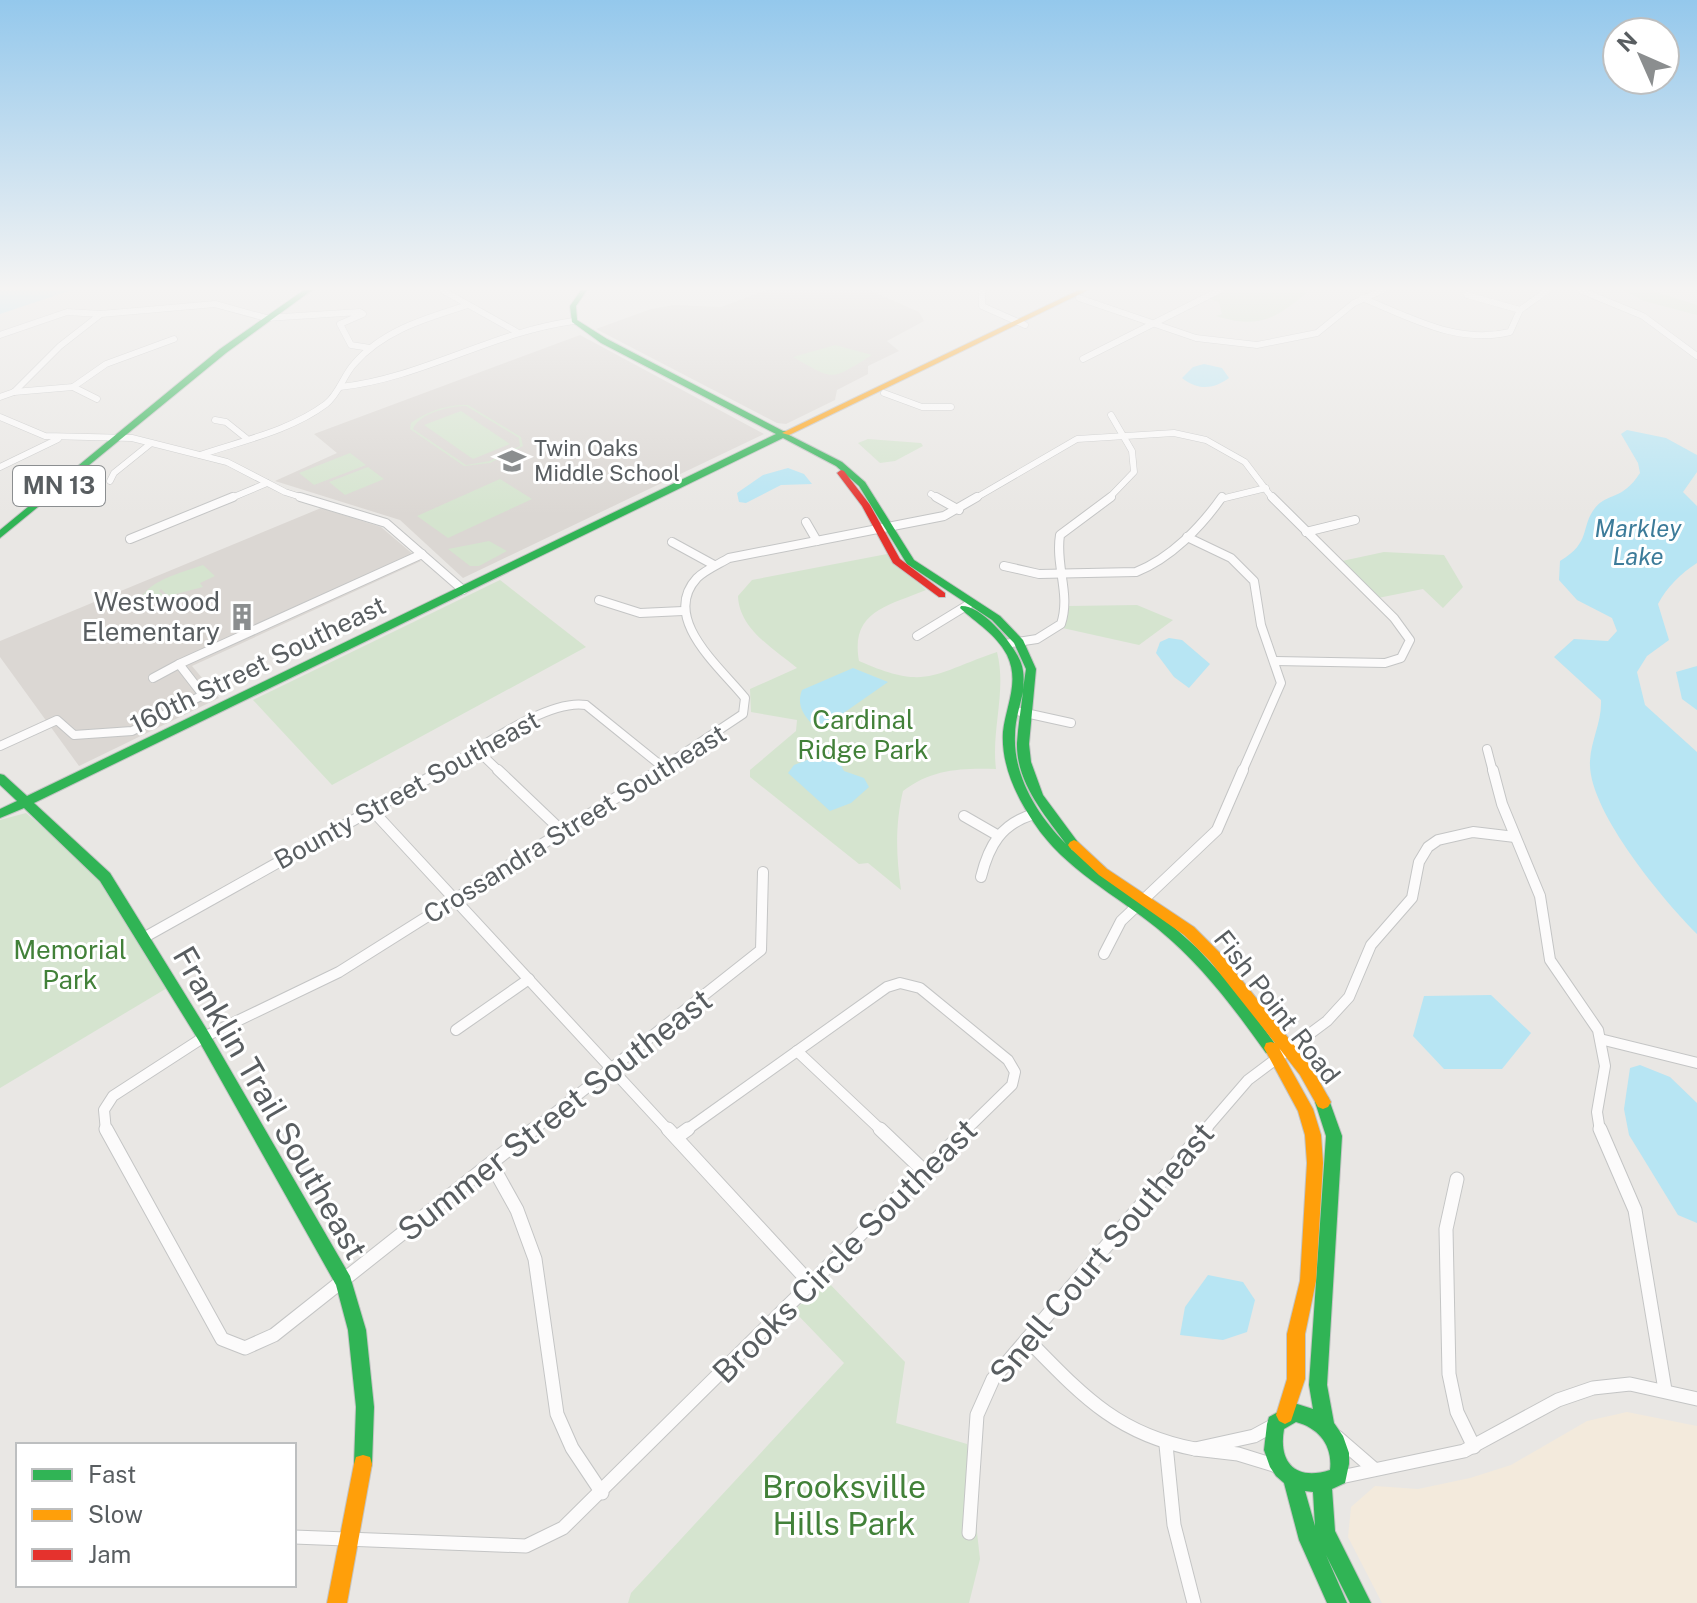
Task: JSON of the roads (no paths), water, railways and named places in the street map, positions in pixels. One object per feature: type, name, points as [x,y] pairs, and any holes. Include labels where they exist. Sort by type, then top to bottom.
[{"type":"street","points":[[14,392],[41,365]]},
{"type":"street","points":[[0,397],[14,392],[73,387],[105,365]]},
{"type":"street","name":"MN 13","points":[[0,535],[208,365]]},
{"type":"street","points":[[200,455],[313,413],[340,387],[353,365]]},
{"type":"street","points":[[340,387],[380,381],[425,365]]},
{"type":"street","name":"Fish Point Road","points":[[655,365],[853,474],[884,530],[910,562],[967,605],[1005,644],[1017,665],[1025,762],[1030,781],[1049,814],[1083,854],[1139,903]]},
{"type":"street","name":"160th Street Southeast","points":[[788,437],[937,365]]},
{"type":"street","name":"160th Street Southeast","points":[[0,814],[536,555],[542,549],[940,365]]},
{"type":"street","points":[[73,387],[97,399]]},
{"type":"street","points":[[884,393],[922,407],[951,407]]},
{"type":"street","points":[[1005,644],[1037,639],[1061,624],[1068,600],[1057,547],[1060,535],[1120,490],[1134,472],[1132,451],[1111,415]]},
{"type":"street","points":[[0,417],[29,432],[59,439],[119,437],[227,462],[305,500],[386,523],[463,590]]},
{"type":"street","points":[[215,420],[226,422],[246,438]]},
{"type":"street","points":[[599,600],[618,610],[639,615],[683,611],[690,587],[714,565],[749,552],[884,530],[959,510],[1065,444],[1090,436],[1174,433],[1206,440],[1245,462],[1282,510],[1394,618],[1410,640],[1401,658],[1385,663],[1275,661]]},
{"type":"street","points":[[0,467],[59,439]]},
{"type":"street","points":[[110,481],[114,473],[150,444]]},
{"type":"street","points":[[130,539],[267,483]]},
{"type":"street","points":[[1004,566],[1029,572],[1136,572],[1148,567],[1203,524],[1223,496],[1266,488]]},
{"type":"street","points":[[931,494],[959,510]]},
{"type":"street","points":[[1306,532],[1355,520]]},
{"type":"street","points":[[806,522],[817,541]]},
{"type":"street","points":[[1104,954],[1121,921],[1217,830],[1278,696],[1281,683],[1261,625],[1254,581],[1231,558],[1187,537]]},
{"type":"street","points":[[672,542],[714,565]]},
{"type":"street","points":[[153,678],[422,554]]},
{"type":"street","name":"Fish Point Road","points":[[967,605],[996,618],[1019,642],[1031,669],[1020,712],[1009,733],[1022,794],[1034,814],[1073,861],[1189,931],[1215,957],[1283,1054],[1323,1102],[1334,1136],[1318,1385],[1328,1429]]},
{"type":"street","points":[[917,636],[967,605]]},
{"type":"street","name":"Crossandra Street Southeast","points":[[245,1348],[222,1339],[102,1121],[113,1096],[204,1037],[339,972],[729,727],[743,714],[745,698],[694,635],[683,611]]},
{"type":"street","points":[[0,746],[57,720],[74,735],[132,731],[203,695],[179,664]]},
{"type":"street","name":"Bounty Street Southeast","points":[[145,937],[551,709],[574,703],[595,711],[664,768]]},
{"type":"street","points":[[1020,712],[1071,723]]},
{"type":"street","points":[[1487,749],[1515,837],[1540,896],[1550,960],[1587,1010],[1600,1039],[1605,1066],[1597,1112],[1601,1135],[1635,1210],[1665,1390]]},
{"type":"street","points":[[478,751],[563,832]]},
{"type":"street","name":"Franklin Trail Southeast","points":[[0,778],[105,877],[145,937],[325,1243],[344,1282],[357,1330],[365,1407],[363,1468],[352,1539],[337,1603]]},
{"type":"street","points":[[372,810],[811,1284]]},
{"type":"street","points":[[981,877],[986,853],[997,835],[1012,821],[1034,814]]},
{"type":"street","points":[[964,816],[997,835]]},
{"type":"street","name":"Snell Court Southeast","points":[[969,1533],[977,1415],[993,1379],[1248,1080],[1327,1021],[1349,997],[1371,945],[1412,898],[1419,862],[1428,847],[1438,840],[1473,832],[1515,837]]},
{"type":"street","name":"Summer Street Southeast","points":[[245,1348],[274,1335],[344,1282],[761,950],[763,872]]},
{"type":"street","points":[[456,1030],[529,979]]},
{"type":"street","name":"Brooks Circle Southeast","points":[[296,1537],[526,1546],[563,1528],[602,1493],[1012,1085],[1015,1072],[1008,1060],[920,988],[900,983],[887,987],[677,1137]]},
{"type":"street","points":[[1600,1039],[1697,1063]]},
{"type":"street","points":[[797,1051],[924,1171]]},
{"type":"street","name":"Fish Point Road","points":[[1280,1419],[1297,1392],[1298,1320],[1308,1285],[1316,1156],[1310,1115],[1283,1054]]},
{"type":"street","points":[[492,1165],[517,1210],[535,1259],[557,1414],[572,1448],[602,1493]]},
{"type":"street","points":[[1457,1179],[1446,1229],[1449,1374],[1451,1397],[1461,1426],[1474,1447]]},
{"type":"street","points":[[1027,1339],[1113,1422],[1142,1438],[1166,1445],[1238,1454],[1287,1473],[1302,1484],[1322,1487],[1336,1478],[1474,1447],[1558,1400],[1593,1388],[1630,1384],[1697,1399]]},
{"type":"street","points":[[1195,1449],[1254,1436],[1280,1419],[1305,1413],[1374,1469]]},
{"type":"street","points":[[1280,1419],[1272,1444],[1287,1473],[1309,1540],[1337,1603]]},
{"type":"street","points":[[1328,1429],[1341,1462],[1336,1478]]},
{"type":"street","points":[[1166,1445],[1168,1496],[1178,1553],[1194,1603]]},
{"type":"street","points":[[1322,1487],[1325,1533],[1361,1603]]},
{"type":"water","points":[[1208,365],[1222,368],[1229,378],[1206,387],[1194,385],[1182,378],[1193,367]]},
{"type":"water","name":"Markley Lake","points":[[1627,430],[1666,438],[1697,455],[1697,472],[1683,492],[1697,506],[1697,563],[1675,581],[1658,604],[1669,640],[1647,656],[1637,672],[1645,705],[1697,752],[1697,934],[1630,854],[1601,804],[1592,781],[1590,761],[1601,700],[1554,657],[1574,639],[1608,641],[1617,631],[1612,618],[1577,600],[1559,580],[1560,561],[1581,541],[1595,508],[1627,488],[1640,473],[1638,463],[1621,434]]},
{"type":"water","points":[[788,468],[804,474],[812,484],[781,485],[746,503],[739,502],[737,493],[763,475]]},
{"type":"water","points":[[1169,638],[1182,640],[1210,664],[1189,688],[1174,677],[1156,653],[1160,642]]},
{"type":"water","points":[[1697,666],[1697,710],[1682,699],[1676,672]]},
{"type":"water","points":[[853,668],[888,682],[825,726],[814,726],[802,710],[802,690]]},
{"type":"water","points":[[828,752],[837,757],[844,771],[864,778],[869,787],[851,803],[830,811],[788,773],[794,765]]},
{"type":"water","points":[[1491,995],[1531,1033],[1502,1069],[1444,1069],[1413,1036],[1424,996]]},
{"type":"water","points":[[1640,1065],[1670,1077],[1697,1103],[1697,1223],[1678,1215],[1629,1135],[1624,1109],[1630,1068]]},
{"type":"water","points":[[1208,1275],[1243,1282],[1255,1300],[1247,1332],[1223,1340],[1180,1335],[1185,1307]]},
{"type":"place","name":"Twin Oaks Middle School","points":[[512,461]]},
{"type":"place","name":"Westwood Elementary","points":[[242,617]]},
{"type":"park label","name":"Cardinal Ridge Park","points":[[863,735]]},
{"type":"park label","name":"Memorial Park","points":[[70,965]]},
{"type":"park label","name":"Brooksville Hills Park","points":[[844,1506]]}]
